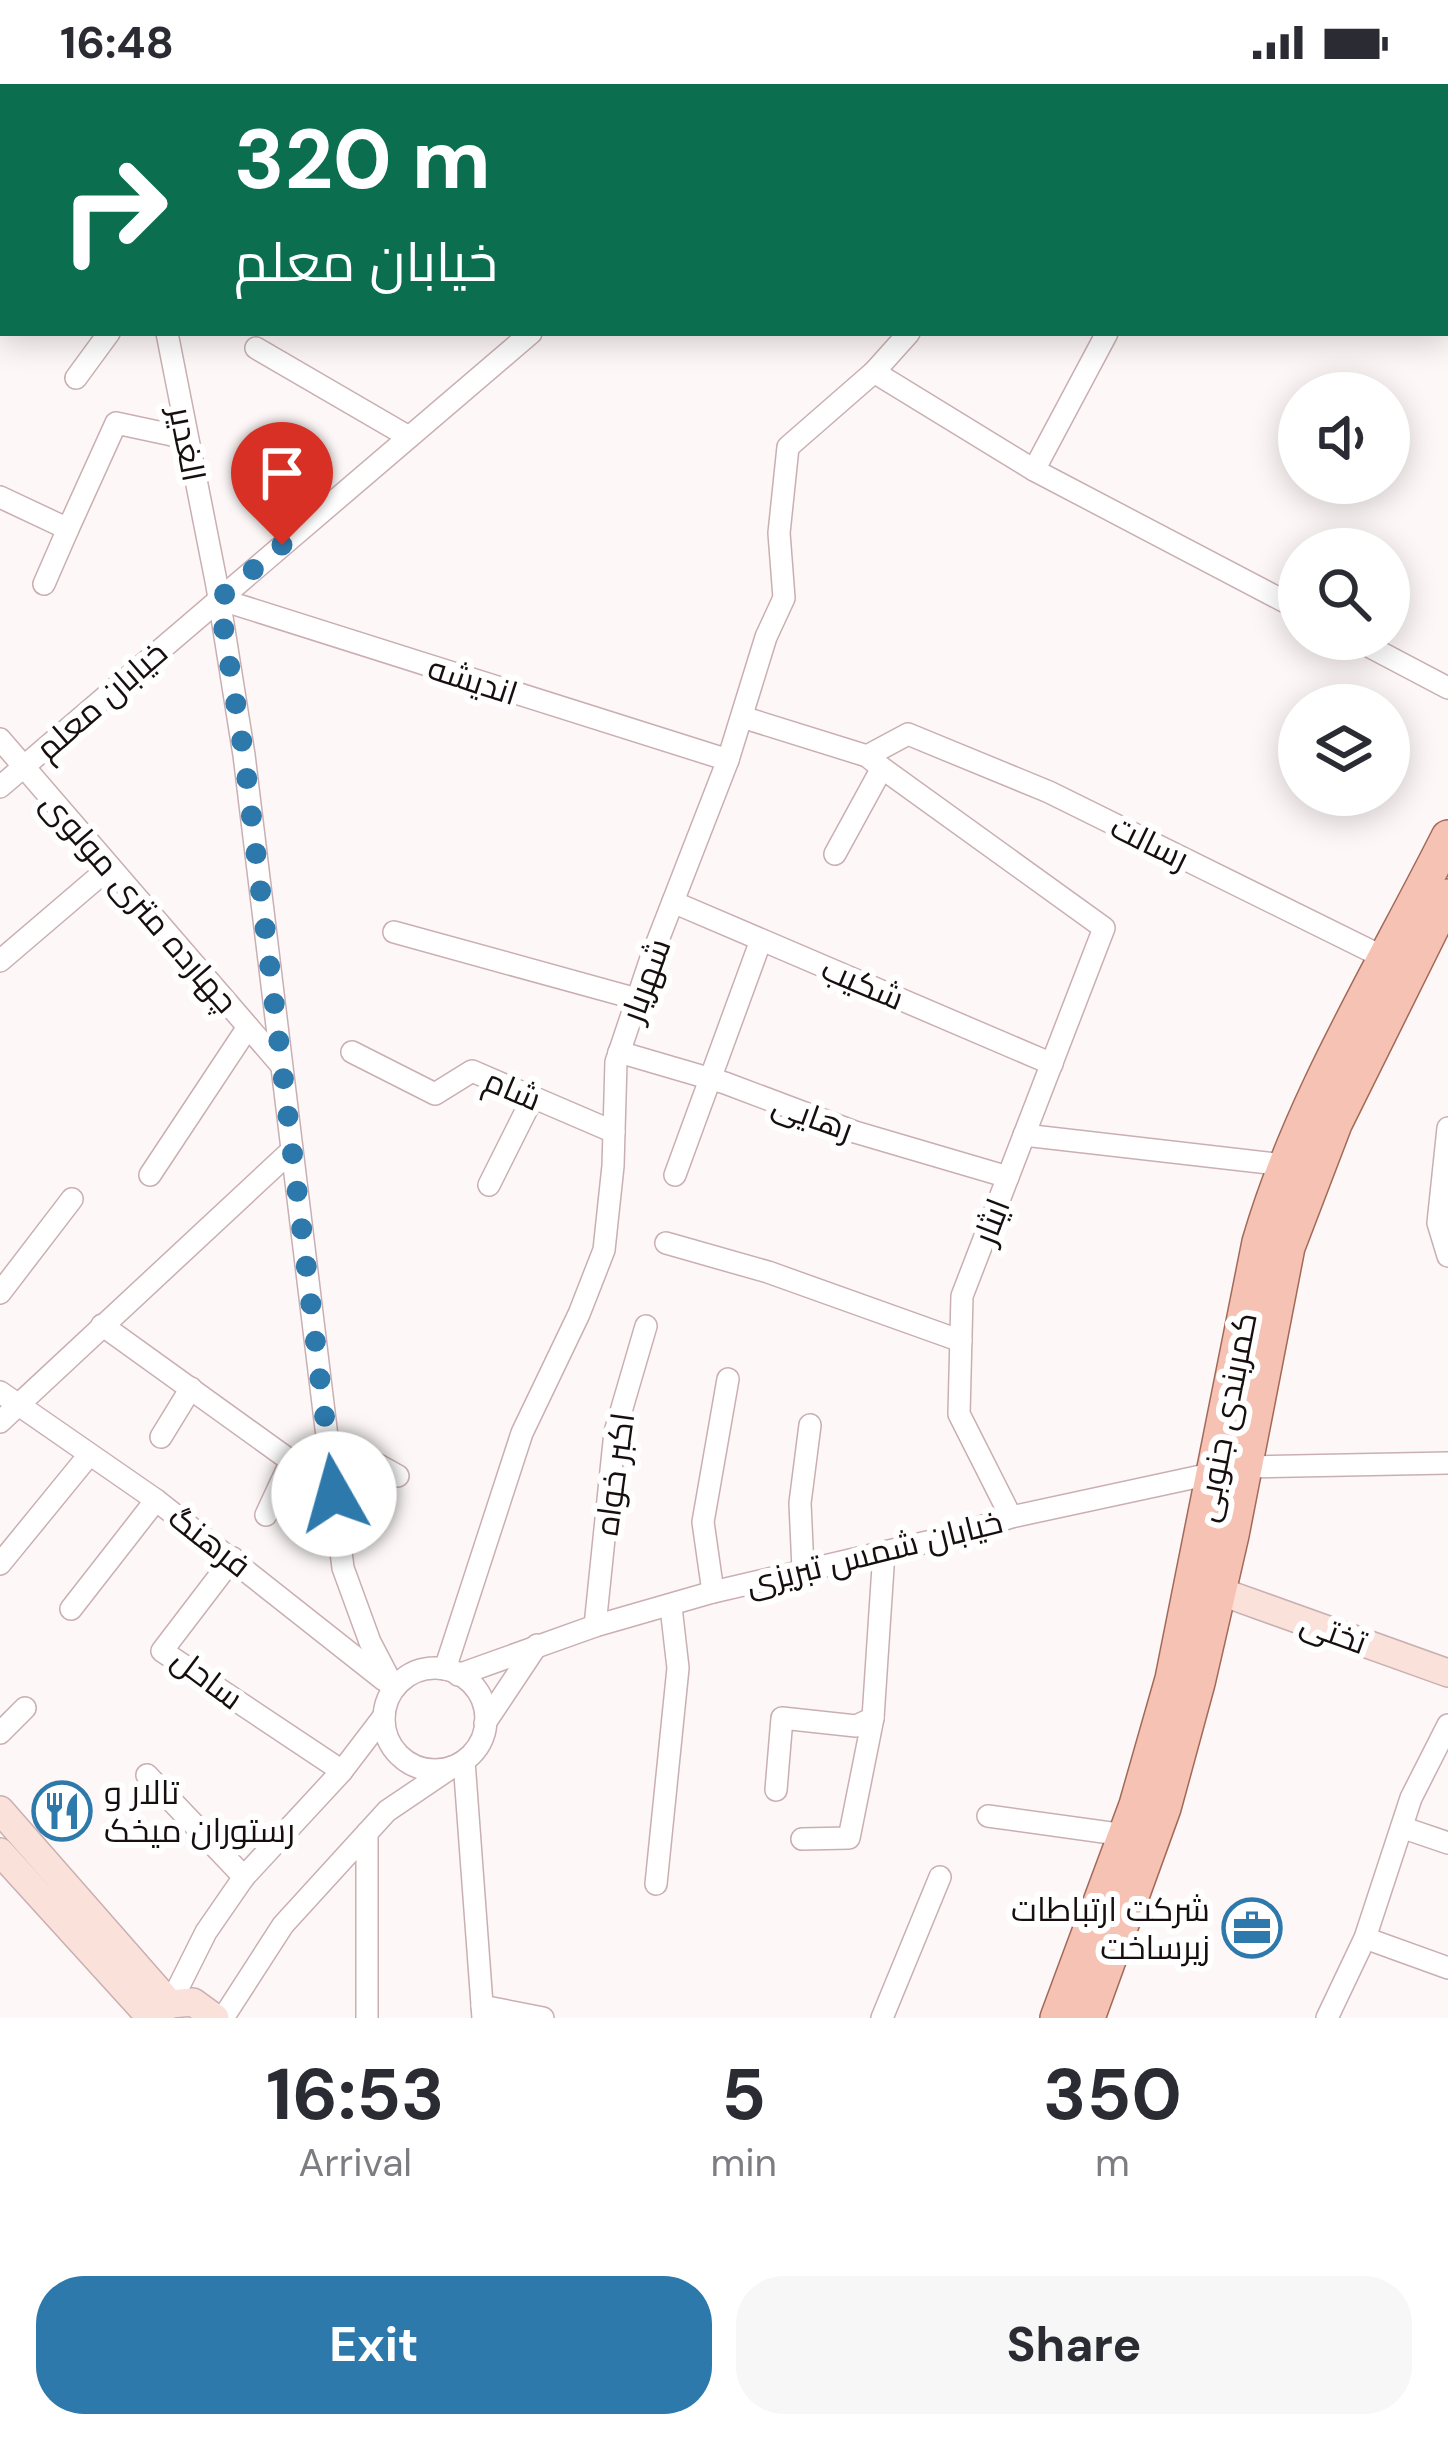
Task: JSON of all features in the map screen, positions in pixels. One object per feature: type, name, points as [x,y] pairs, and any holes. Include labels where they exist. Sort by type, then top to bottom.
[{"type":"main road","name":"کمربندی جنوبی","points":[[1088,2018],[1164,1808],[1219,1591],[1259,1242],[1285,1166],[1448,836]]},
{"type":"main road","name":"کمربندی جنوبی","points":[[1057,2018],[1125,1835],[1306,1192],[1448,896]]},
{"type":"main road","name":"تختی","points":[[1219,1591],[1448,1673]]},
{"type":"main road","points":[[0,1810],[158,2013]]},
{"type":"main road","points":[[0,1852],[158,2013]]},
{"type":"main road","points":[[158,2013],[194,2002],[219,2018]]},
{"type":"street","points":[[76,378],[108,336]]},
{"type":"street","name":"الغدیر","points":[[168,336],[244,755],[343,1568],[370,1642],[394,1688]]},
{"type":"street","name":"خیابان معلم","points":[[0,787],[527,336]]},
{"type":"street","name":"شهریار","points":[[452,1672],[479,1556],[522,1433],[604,1250],[619,1052],[784,598],[779,533],[788,447],[874,372],[906,336]]},
{"type":"street","points":[[1034,470],[1105,336]]},
{"type":"street","points":[[256,348],[409,436]]},
{"type":"street","points":[[874,372],[1034,470],[1278,598]]},
{"type":"street","points":[[44,584],[116,423],[186,438]]},
{"type":"street","points":[[0,497],[68,529]]},
{"type":"street","name":"اندیشه","points":[[219,599],[728,760]]},
{"type":"street","points":[[1395,660],[1448,688]]},
{"type":"street","points":[[742,716],[875,762],[835,854]]},
{"type":"street","name":"رسالت","points":[[875,762],[908,734],[1049,792],[1387,959]]},
{"type":"street","name":"چهارده متری مولوی","points":[[0,739],[280,1065]]},
{"type":"street","name":"ایثار","points":[[875,762],[1104,928],[962,1296],[959,1414],[1010,1517]]},
{"type":"street","points":[[0,961],[110,867]]},
{"type":"street","name":"شکیب","points":[[673,902],[1052,1064]]},
{"type":"street","points":[[394,932],[637,999]]},
{"type":"street","points":[[675,1175],[761,940]]},
{"type":"street","points":[[150,1175],[248,1027]]},
{"type":"street","name":"شام","points":[[352,1052],[435,1094],[472,1071],[614,1132]]},
{"type":"street","name":"رهایی","points":[[619,1052],[710,1079],[855,1132],[1008,1177]]},
{"type":"street","points":[[489,1185],[533,1097]]},
{"type":"street","points":[[1448,1129],[1438,1223],[1448,1256]]},
{"type":"street","points":[[1024,1135],[1285,1166]]},
{"type":"street","points":[[0,1422],[10,1398],[102,1325],[291,1151]]},
{"type":"street","points":[[0,1293],[71,1199]]},
{"type":"street","points":[[666,1244],[768,1272],[961,1341]]},
{"type":"street","points":[[102,1325],[291,1460],[266,1515]]},
{"type":"street","name":"اکبر خواه","points":[[595,1626],[615,1432],[646,1326]]},
{"type":"street","points":[[712,1592],[704,1522],[728,1379]]},
{"type":"street","points":[[161,1437],[191,1388]]},
{"type":"street","name":"فرهنگ","points":[[10,1398],[233,1558],[394,1688]]},
{"type":"street","points":[[803,1569],[800,1504],[810,1425]]},
{"type":"street","points":[[329,1457],[356,1452],[398,1476]]},
{"type":"street","points":[[0,1564],[89,1455]]},
{"type":"street","name":"خیابان شمس تبریزی","points":[[452,1672],[712,1592],[952,1536],[1010,1517],[1230,1470],[1448,1463]]},
{"type":"street","points":[[70,1609],[156,1500]]},
{"type":"street","points":[[802,1839],[849,1838],[873,1718],[884,1552]]},
{"type":"street","name":"ساحل","points":[[233,1558],[162,1652],[342,1771]]},
{"type":"street","points":[[656,1884],[678,1668],[671,1607]]},
{"type":"street","points":[[485,1723],[537,1645]]},
{"type":"street","points":[[158,2013],[244,1876],[342,1771],[384,1716],[394,1688],[417,1672],[452,1672],[480,1694],[485,1723],[482,1738],[458,1764],[387,1810],[283,1925],[219,2018]]},
{"type":"street","points":[[0,1733],[26,1708]]},
{"type":"street","points":[[384,1716],[385,1731],[399,1756],[423,1769],[458,1764]]},
{"type":"street","points":[[776,1790],[782,1718],[856,1726],[873,1718]]},
{"type":"street","points":[[1327,2018],[1365,1938],[1411,1798],[1448,1725]]},
{"type":"street","points":[[458,1764],[482,2012],[543,2018]]},
{"type":"street","points":[[147,1775],[244,1876]]},
{"type":"street","points":[[988,1816],[1125,1835]]},
{"type":"street","points":[[1404,1828],[1448,1843]]},
{"type":"street","points":[[367,1833],[367,2018]]},
{"type":"street","points":[[882,2018],[940,1877]]},
{"type":"street","points":[[1365,1938],[1448,1968]]},
{"type":"place","name":"تالار و رستوران میخک","points":[[62,1811]]},
{"type":"place","name":"شرکت ارتباطات زیرساخت","points":[[1252,1928]]},
{"type":"route","points":[[282,545],[219,599],[244,755],[334,1494]]}]
